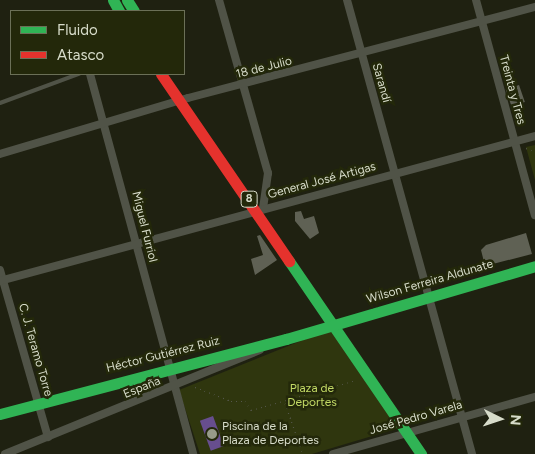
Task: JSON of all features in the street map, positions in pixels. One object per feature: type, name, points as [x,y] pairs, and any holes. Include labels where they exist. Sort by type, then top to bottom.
[{"type":"main road","name":"8","points":[[162,75],[184,100],[260,210],[368,377],[421,454]]},
{"type":"main road","name":"8","points":[[172,75],[184,100]]},
{"type":"main road","name":"Wilson Ferreira Aldunate","points":[[334,325],[535,266]]},
{"type":"main road","name":"Héctor Gutiérrez Ruiz","points":[[0,414],[168,367],[286,340],[334,325]]},
{"type":"street","points":[[219,0],[268,173],[260,210]]},
{"type":"street","name":"Sarandí","points":[[347,0],[472,454]]},
{"type":"street","name":"Treinta y Tres","points":[[476,0],[535,215]]},
{"type":"street","name":"18 de Julio","points":[[0,154],[184,100],[535,7]]},
{"type":"street","name":"Miguel Furriol","points":[[90,75],[106,124],[168,367],[193,454]]},
{"type":"street","name":"General José Artigas","points":[[1,280],[136,242],[535,136]]},
{"type":"street","name":"C. J. Teramo Torre","points":[[0,270],[1,280],[48,437]]},
{"type":"street","name":"España","points":[[5,454],[286,340]]},
{"type":"street","name":"José Pedro Varela","points":[[333,454],[535,397]]},
{"type":"lane","points":[[0,103],[76,75]]},
{"type":"path","points":[[187,381],[230,402],[245,401],[251,410],[284,403],[368,377]]},
{"type":"path","points":[[284,403],[303,454]]},
{"type":"green space","points":[[535,145],[535,180],[526,147]]},
{"type":"green space","name":"Plaza de Deportes","points":[[333,328],[399,428],[312,454],[200,454],[179,390]]},
{"type":"shaded area","name":"Piscina de la Plaza de Deportes","points":[[213,416],[224,446],[211,451],[200,421]]},
{"type":"building","points":[[519,85],[525,102],[512,107],[506,90]]},
{"type":"building","points":[[301,211],[304,219],[314,216],[319,233],[310,239],[295,221],[295,212]]},
{"type":"building","points":[[526,233],[532,254],[485,266],[481,250],[486,245]]},
{"type":"building","points":[[260,235],[277,260],[255,275],[251,259],[263,255],[257,236]]},
{"type":"traffic: fast","points":[[113,0],[118,10]]},
{"type":"traffic: fast","points":[[127,0],[133,10]]},
{"type":"traffic: fast","points":[[289,261],[421,454]]},
{"type":"traffic: fast","points":[[0,414],[286,339],[535,266]]},
{"type":"traffic: jam","points":[[162,75],[289,261]]},
{"type":"place","name":"Piscina de la Plaza de Deportes","points":[[212,434]]}]
